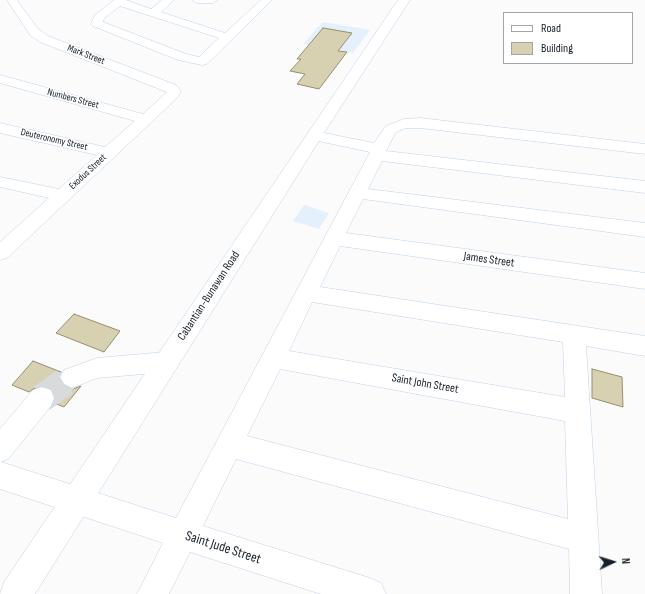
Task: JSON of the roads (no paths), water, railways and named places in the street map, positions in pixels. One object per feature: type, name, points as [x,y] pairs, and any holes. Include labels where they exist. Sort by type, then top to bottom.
[{"type":"main road","name":"Cabantian-Bunawan Road","points":[[16,594],[166,362],[404,0]]},
{"type":"street","name":"Mark Street","points":[[12,0],[34,32],[44,38],[171,88],[174,91]]},
{"type":"street","points":[[153,13],[169,0]]},
{"type":"street","points":[[197,0],[213,0]]},
{"type":"street","points":[[227,37],[120,1],[99,17],[97,24],[183,57],[202,61],[267,0]]},
{"type":"street","name":"Numbers Street","points":[[0,79],[146,119]]},
{"type":"street","name":"Exodus Street","points":[[3,247],[64,195],[172,95],[174,91]]},
{"type":"street","points":[[153,594],[391,129],[411,123],[645,149]]},
{"type":"street","name":"Deuteronomy Street","points":[[0,128],[109,153]]},
{"type":"street","points":[[314,136],[378,152],[645,187]]},
{"type":"street","points":[[0,182],[64,195]]},
{"type":"street","points":[[357,193],[645,230]]},
{"type":"street","name":"James Street","points":[[334,238],[645,281]]},
{"type":"street","points":[[306,293],[645,346]]},
{"type":"street","points":[[574,335],[586,594]]},
{"type":"street","name":"Saint John Street","points":[[273,358],[577,411]]},
{"type":"street","points":[[72,376],[97,368],[166,362]]},
{"type":"street","points":[[0,449],[42,398]]},
{"type":"street","points":[[229,444],[584,538]]},
{"type":"street","name":"Saint Jude Street","points":[[0,475],[76,501],[370,594]]},
{"type":"tunnel","points":[[64,383],[72,377]]},
{"type":"tunnel","points":[[42,398],[65,382]]}]
